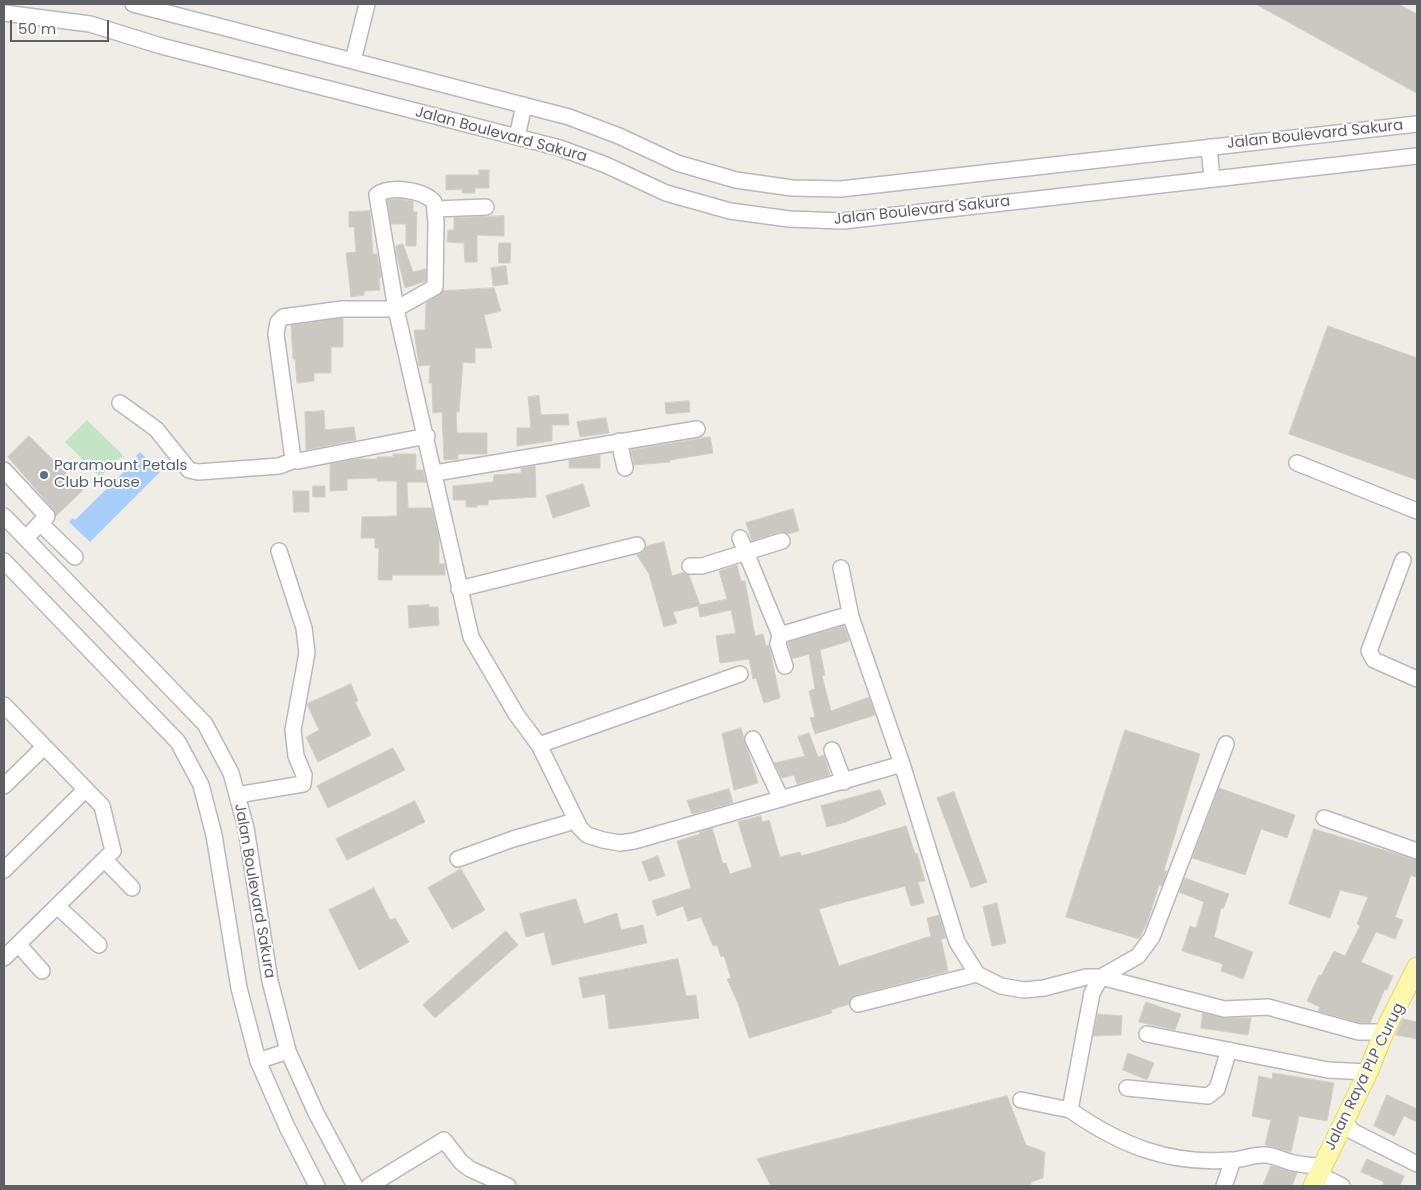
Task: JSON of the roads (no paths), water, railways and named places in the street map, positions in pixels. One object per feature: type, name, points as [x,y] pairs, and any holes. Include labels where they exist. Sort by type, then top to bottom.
[{"type":"main road","name":"Jalan Raya PLP Curug","points":[[1317,1176],[1368,1072],[1384,1032],[1417,967]]},
{"type":"street","name":"Jalan Boulevard Sakura","points":[[133,4],[569,117],[610,132],[677,163],[736,180],[792,188],[841,189],[1417,124]]},
{"type":"street","points":[[353,61],[367,4]]},
{"type":"street","name":"Jalan Boulevard Sakura","points":[[4,13],[38,10],[161,46],[560,148],[606,165],[666,193],[730,211],[789,220],[843,221],[1417,156]]},
{"type":"street","points":[[517,137],[524,106]]},
{"type":"street","points":[[1209,147],[1212,179]]},
{"type":"street","points":[[295,460],[276,334],[278,322],[283,318],[342,308],[396,308],[436,287],[436,208],[434,202],[422,193],[386,190],[377,195],[396,308],[427,436],[459,589],[471,637],[516,714],[540,744],[575,821],[587,835],[620,844],[902,764]]},
{"type":"street","points":[[436,208],[486,207]]},
{"type":"street","points":[[120,404],[156,429],[190,470],[198,472],[280,466],[295,460],[427,436]]},
{"type":"street","points":[[435,473],[697,429]]},
{"type":"street","points":[[619,441],[625,468]]},
{"type":"street","points":[[1297,463],[1417,511]]},
{"type":"street","points":[[4,470],[47,516],[26,538]]},
{"type":"street","name":"Jalan Boulevard Sakura","points":[[4,516],[204,724],[231,773],[246,828],[270,981],[288,1051],[316,1113],[355,1186]]},
{"type":"street","points":[[40,523],[75,557]]},
{"type":"street","points":[[740,538],[780,635],[778,644],[785,666]]},
{"type":"street","points":[[690,566],[702,566],[782,542]]},
{"type":"street","points":[[459,589],[637,545]]},
{"type":"street","points":[[237,795],[303,784],[304,775],[296,756],[293,730],[304,678],[307,653],[305,636],[279,551]]},
{"type":"street","points":[[1403,560],[1369,651],[1374,660],[1417,679]]},
{"type":"street","points":[[841,568],[851,618],[902,764],[957,942],[977,974],[1001,986],[1024,990],[1044,988],[1086,977],[1101,977],[1224,1009],[1268,1006],[1359,1032],[1384,1032]]},
{"type":"street","name":"Jalan Boulevard Sakura","points":[[7,570],[178,742],[201,785],[214,835],[239,988],[258,1061],[287,1127],[317,1186]]},
{"type":"street","points":[[780,635],[844,616],[851,618]]},
{"type":"street","points":[[540,744],[740,674]]},
{"type":"street","points":[[4,706],[102,806],[109,856],[132,888]]},
{"type":"street","points":[[753,739],[781,799]]},
{"type":"street","points":[[1070,1110],[1092,993],[1101,977],[1138,956],[1152,937],[1226,744]]},
{"type":"street","points":[[4,786],[44,747]]},
{"type":"street","points":[[832,750],[844,782]]},
{"type":"street","points":[[4,870],[86,789]]},
{"type":"street","points":[[1324,818],[1417,852]]},
{"type":"street","points":[[458,859],[513,839],[575,821]]},
{"type":"street","points":[[4,958],[109,856]]},
{"type":"street","points":[[58,906],[99,945]]},
{"type":"street","points":[[18,944],[42,971]]},
{"type":"street","points":[[858,1004],[977,974]]},
{"type":"street","points":[[1147,1034],[1328,1070],[1368,1072]]},
{"type":"street","points":[[1127,1088],[1208,1096],[1217,1089],[1221,1082],[1229,1050]]},
{"type":"street","points":[[258,1061],[288,1051]]},
{"type":"street","points":[[1022,1100],[1070,1110],[1101,1131],[1148,1152],[1200,1160],[1232,1160],[1256,1154],[1268,1155],[1292,1163],[1342,1186]]},
{"type":"street","points":[[1344,1120],[1352,1131],[1417,1164]]},
{"type":"street","points":[[369,1186],[386,1182],[444,1140],[461,1162],[487,1182],[508,1186]]},
{"type":"street","points":[[1224,1186],[1232,1160]]},
{"type":"water","points":[[140,452],[160,472],[90,542],[69,522],[73,518],[75,520],[138,458],[136,456]]},
{"type":"place","name":"Paramount Petals Club House","points":[[44,475]]}]
